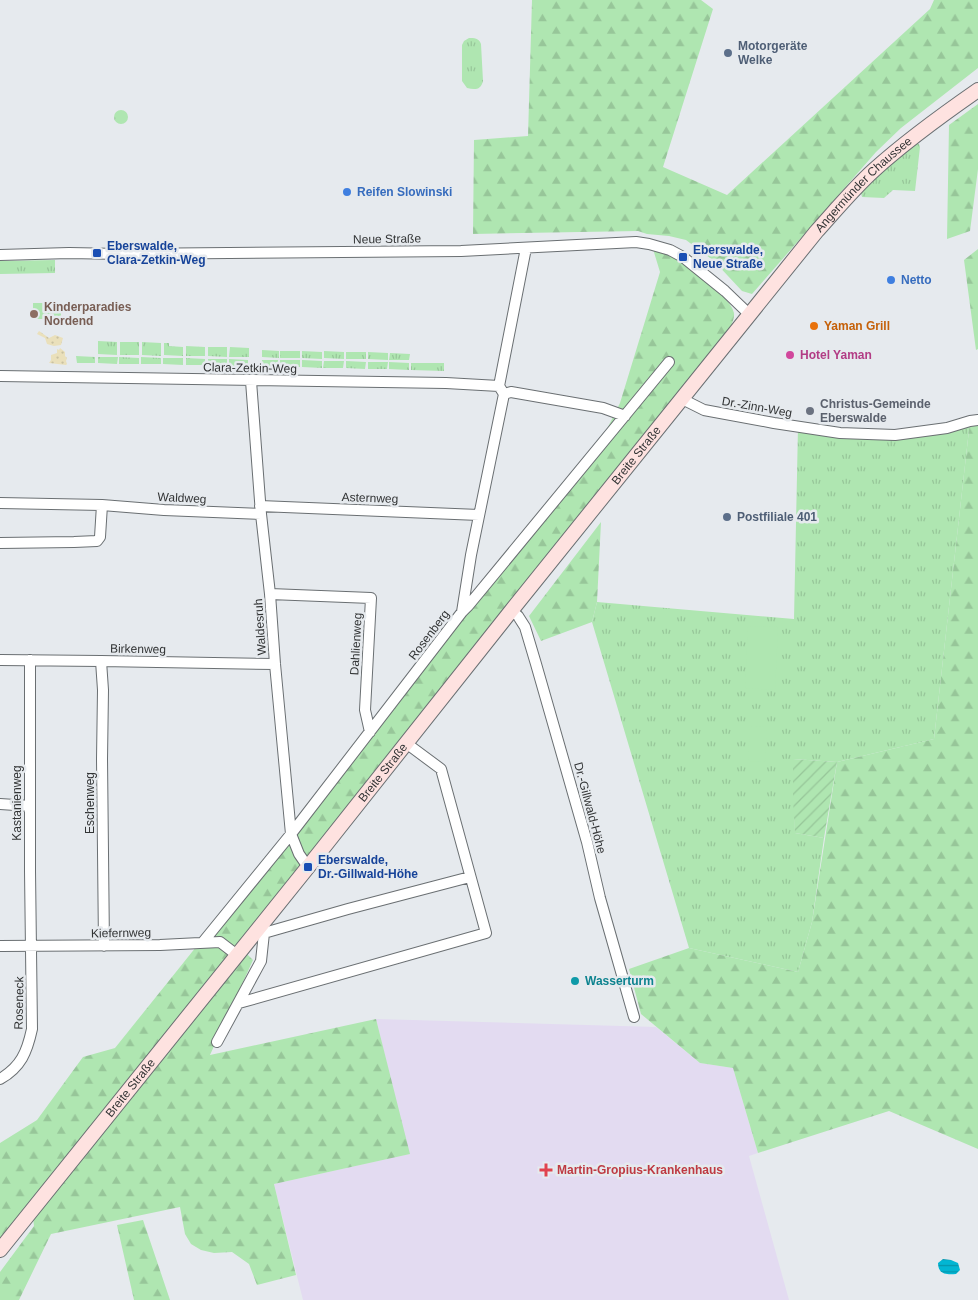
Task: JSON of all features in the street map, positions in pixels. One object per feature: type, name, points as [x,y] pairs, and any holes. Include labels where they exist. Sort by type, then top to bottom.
[{"type":"main road","name":"Angermünder Chaussee","points":[[766,295],[816,232],[867,177],[921,131],[978,90]]},
{"type":"main road","name":"Breite Straße","points":[[0,1250],[237,955],[261,931],[308,867],[512,610],[766,295]]},
{"type":"street","name":"Neue Straße","points":[[0,255],[430,251],[636,242],[670,250],[683,257],[725,291],[750,315]]},
{"type":"street","name":"Rosenberg","points":[[203,942],[292,834],[462,612],[526,248]]},
{"type":"street","points":[[462,612],[669,362]]},
{"type":"street","name":"Clara-Zetkin-Weg","points":[[0,376],[446,384],[501,390],[588,405],[625,416]]},
{"type":"street","name":"Waldesruh","points":[[251,381],[261,510],[292,834],[299,854],[308,867]]},
{"type":"street","name":"Dr.-Zinn-Weg","points":[[682,399],[704,410],[774,424],[840,433],[895,435],[947,428],[978,420]]},
{"type":"street","name":"Waldweg","points":[[0,503],[102,505],[164,510],[261,510]]},
{"type":"street","points":[[0,543],[97,541],[100,537],[102,505]]},
{"type":"street","name":"Asternweg","points":[[261,510],[479,515]]},
{"type":"street","name":"Dahlienweg","points":[[270,594],[371,598],[365,710],[370,732]]},
{"type":"street","name":"Dr.-Gillwald-Höhe","points":[[512,610],[525,627],[534,655],[634,1017]]},
{"type":"street","name":"Birkenweg","points":[[0,660],[275,664]]},
{"type":"street","name":"Kastanienweg","points":[[30,660],[32,946]]},
{"type":"street","name":"Eschenweg","points":[[101,661],[103,690],[104,946]]},
{"type":"street","points":[[239,1003],[486,933],[441,769],[406,744]]},
{"type":"street","points":[[0,804],[30,806]]},
{"type":"street","points":[[217,1042],[261,961],[261,931],[470,877]]},
{"type":"street","name":"Kiefernweg","points":[[0,946],[160,945],[220,942],[237,955]]},
{"type":"street","name":"Roseneck","points":[[0,1080],[23,1059],[28,1046],[32,1029],[32,946]]},
{"type":"shaded area","name":"Martin-Gropius-Krankenhaus","points":[[376,1019],[656,1027],[700,1063],[733,1068],[758,1153],[749,1156],[789,1300],[303,1300],[274,1184],[409,1154]]},
{"type":"green space","points":[[532,0],[701,0],[713,9],[663,167],[727,195],[930,9],[934,0],[978,0],[978,68],[901,128],[876,152],[752,294],[742,291],[714,261],[686,240],[669,236],[647,234],[638,231],[473,234],[474,140],[528,136]]},
{"type":"green space","points":[[469,38],[478,39],[481,44],[483,81],[479,88],[475,89],[467,88],[462,81],[462,45]]},
{"type":"green space","points":[[978,104],[978,169],[970,231],[947,239],[949,125]]},
{"type":"green space","points":[[121,110],[126,112],[128,117],[126,122],[121,124],[116,122],[114,117],[116,112]]},
{"type":"green space","points":[[915,142],[920,147],[915,191],[893,190],[884,198],[862,197],[861,191]]},
{"type":"green space","points":[[653,249],[668,254],[684,264],[706,280],[725,298],[731,306],[734,316],[725,338],[0,1243],[0,1143],[37,1120],[83,1057],[115,1048],[296,824],[605,433],[620,403],[660,272]]},
{"type":"green space","points":[[978,249],[978,349],[976,350],[964,260]]},
{"type":"green space","points":[[55,260],[55,273],[0,274],[0,261]]},
{"type":"green space","points":[[33,303],[61,303],[61,319],[33,319]]},
{"type":"green space","points":[[98,341],[117,342],[117,355],[98,354]]},
{"type":"green space","points":[[120,342],[139,342],[139,355],[120,355]]},
{"type":"green space","points":[[142,342],[161,343],[161,356],[142,355]]},
{"type":"green space","points":[[164,343],[169,343],[169,346],[183,347],[183,356],[164,355]]},
{"type":"green space","points":[[186,346],[205,347],[205,356],[186,356]]},
{"type":"green space","points":[[208,347],[227,347],[227,357],[208,356]]},
{"type":"green space","points":[[230,347],[249,348],[249,357],[229,357]]},
{"type":"green space","points":[[262,350],[279,351],[279,358],[262,357]]},
{"type":"green space","points":[[280,351],[300,351],[300,358],[280,358]]},
{"type":"green space","points":[[302,351],[322,352],[322,359],[302,358]]},
{"type":"green space","points":[[324,351],[344,352],[344,359],[324,358]]},
{"type":"green space","points":[[346,352],[366,352],[366,359],[346,359]]},
{"type":"green space","points":[[368,352],[388,353],[388,360],[368,359]]},
{"type":"green space","points":[[390,353],[410,354],[409,360],[389,360]]},
{"type":"green space","points":[[76,356],[95,357],[95,363],[77,363]]},
{"type":"green space","points":[[98,357],[118,357],[117,364],[98,363]]},
{"type":"green space","points":[[119,357],[139,358],[139,364],[119,364]]},
{"type":"green space","points":[[141,357],[161,358],[161,364],[141,364]]},
{"type":"green space","points":[[163,358],[183,358],[183,365],[163,364]]},
{"type":"green space","points":[[186,358],[205,359],[205,365],[186,365]]},
{"type":"green space","points":[[208,359],[227,359],[227,366],[208,365]]},
{"type":"green space","points":[[229,359],[248,360],[248,366],[229,366]]},
{"type":"green space","points":[[262,360],[278,360],[278,367],[261,367]]},
{"type":"green space","points":[[280,360],[300,360],[300,367],[280,366]]},
{"type":"green space","points":[[302,360],[322,361],[322,368],[302,367]]},
{"type":"green space","points":[[324,361],[344,361],[343,368],[323,368]]},
{"type":"green space","points":[[346,361],[366,362],[365,369],[346,368]]},
{"type":"green space","points":[[368,362],[388,362],[387,369],[368,369]]},
{"type":"green space","points":[[389,362],[409,363],[409,370],[389,369]]},
{"type":"green space","points":[[411,363],[444,363],[444,371],[411,370]]},
{"type":"green space","points":[[978,420],[978,1149],[889,1111],[758,1153],[733,1068],[700,1063],[641,1014],[629,969],[689,948],[798,972],[812,922],[837,762],[934,739],[970,421]]},
{"type":"green space","points":[[970,421],[934,739],[837,762],[793,759],[795,833],[824,838],[812,922],[798,972],[689,948],[592,622],[597,602],[794,619],[798,427],[895,435]]},
{"type":"green space","points":[[601,522],[597,602],[592,622],[541,641],[529,616]]},
{"type":"green space","points":[[748,626],[778,627],[775,690],[745,688]]},
{"type":"green space","points":[[750,726],[767,727],[765,762],[748,761]]},
{"type":"green space","points":[[793,759],[837,762],[824,838],[795,833]]},
{"type":"green space","points":[[246,953],[253,960],[210,1055],[376,1019],[410,1154],[274,1184],[296,1275],[257,1285],[249,1264],[232,1252],[214,1253],[201,1250],[191,1244],[185,1234],[180,1207],[51,1234],[19,1300],[0,1300],[0,1272],[34,1226],[33,1217]]},
{"type":"green space","points":[[143,1220],[170,1300],[134,1300],[117,1225]]},
{"type":"sand","points":[[39,331],[49,338],[55,335],[63,338],[61,345],[47,344],[45,338],[37,334]]},
{"type":"sand","points":[[60,348],[65,352],[67,364],[49,363],[51,355],[57,353],[57,349],[59,350]]},
{"type":"water","points":[[943,1259],[958,1263],[960,1270],[956,1274],[941,1272],[938,1263]]},
{"type":"place","name":"Motorgeräte Welke","points":[[728,53]]},
{"type":"place","name":"Reifen Slowinski","points":[[347,192]]},
{"type":"place","name":"Eberswalde, Clara-Zetkin-Weg","points":[[97,253]]},
{"type":"place","name":"Eberswalde, Neue Straße","points":[[683,257]]},
{"type":"place","name":"Netto","points":[[891,280]]},
{"type":"place","name":"Kinderparadies Nordend","points":[[34,314]]},
{"type":"place","name":"Yaman Grill","points":[[814,326]]},
{"type":"place","name":"Hotel Yaman","points":[[790,355]]},
{"type":"place","name":"Christus-Gemeinde Eberswalde","points":[[810,411]]},
{"type":"place","name":"Postfiliale 401","points":[[727,517]]},
{"type":"place","name":"Eberswalde, Dr.-Gillwald-Höhe","points":[[308,867]]},
{"type":"place","name":"Wasserturm","points":[[575,981]]},
{"type":"place","name":"Martin-Gropius-Krankenhaus","points":[[546,1170]]}]
